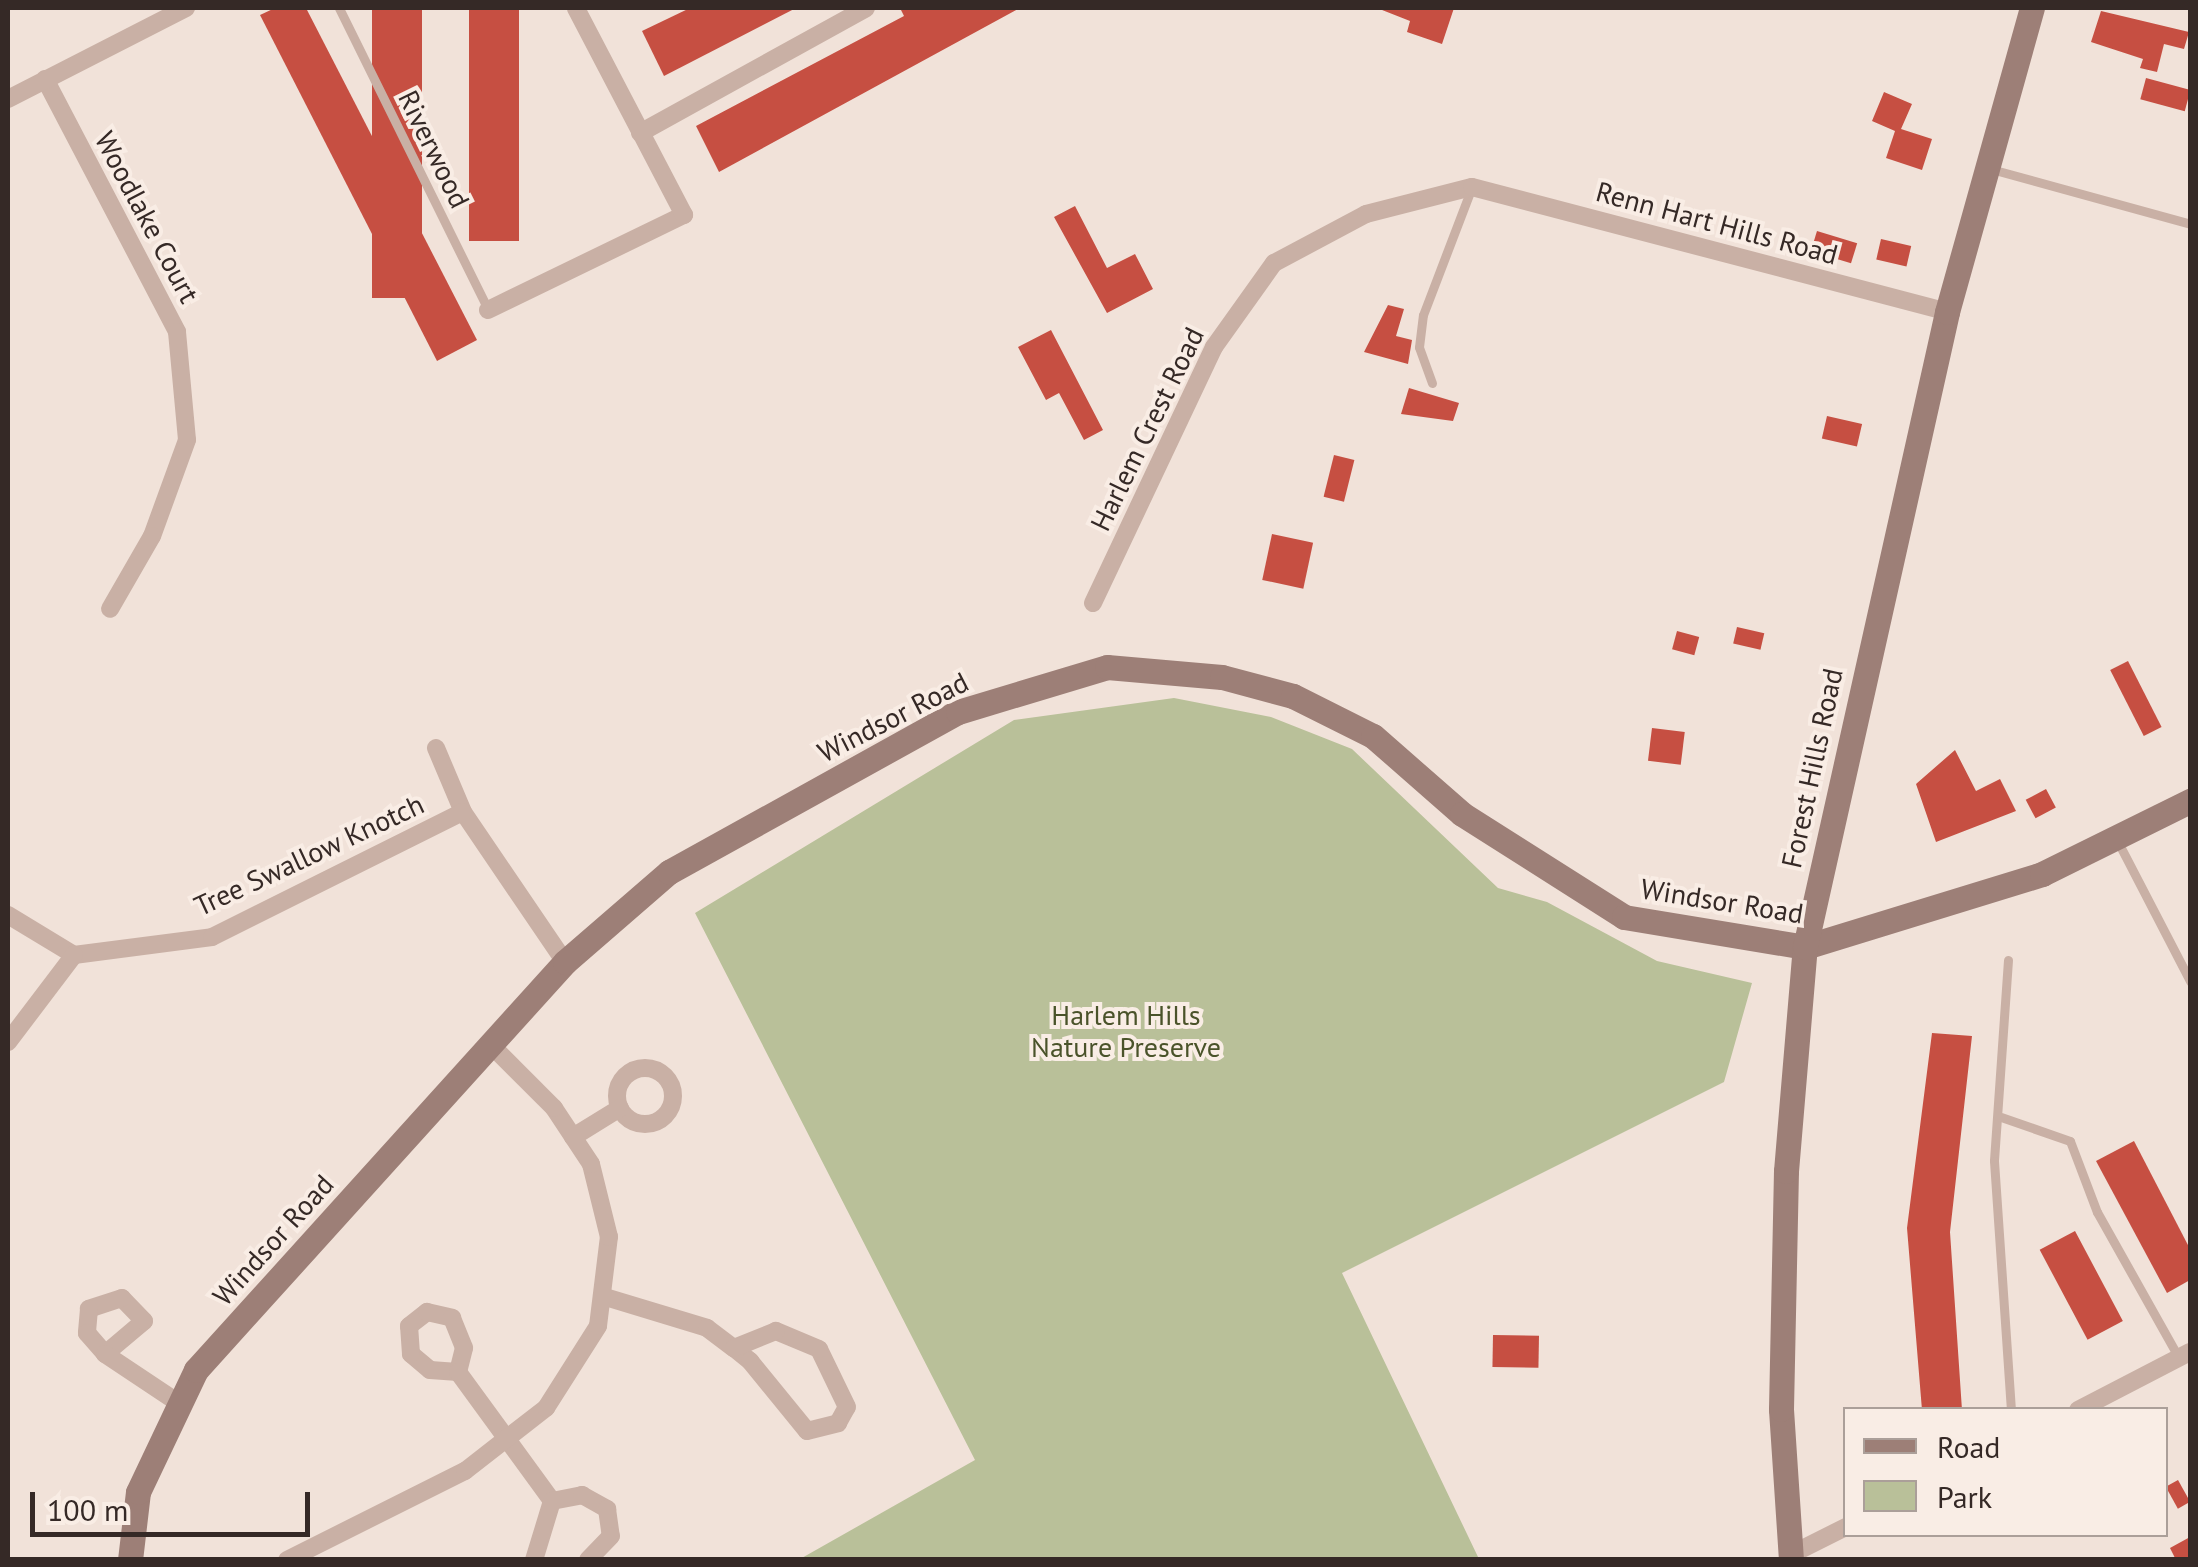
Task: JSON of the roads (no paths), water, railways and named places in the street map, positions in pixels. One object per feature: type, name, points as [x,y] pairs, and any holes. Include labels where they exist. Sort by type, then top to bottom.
[{"type":"street","points":[[8,99],[186,8]]},
{"type":"street","points":[[488,310],[684,215],[576,8]]},
{"type":"street","points":[[640,133],[866,8]]},
{"type":"street","name":"Forest Hills Road","points":[[1790,1558],[1781,1409],[1786,1171],[1805,948],[1947,312],[2032,8]]},
{"type":"street","name":"Woodlake Court","points":[[45,80],[176,332],[187,440],[152,536],[110,609]]},
{"type":"street","name":"Renn Hart Hills Road","points":[[1472,187],[1947,312]]},
{"type":"street","name":"Harlem Crest Road","points":[[1093,603],[1214,347],[1274,262],[1366,214],[1472,187]]},
{"type":"street","name":"Windsor Road","points":[[130,1560],[138,1492],[174,1400],[565,962],[669,872],[958,712],[1107,666],[1207,675],[1292,696],[1373,736],[1462,814],[1624,917],[1805,948],[2008,886],[2117,839],[2190,802]]},
{"type":"street","points":[[436,748],[464,812],[565,962]]},
{"type":"street","name":"Tree Swallow Knotch","points":[[74,955],[212,937],[464,812]]},
{"type":"street","points":[[8,915],[74,955],[8,1042]]},
{"type":"street","points":[[288,1559],[464,1471],[546,1408],[598,1326],[608,1238],[591,1164],[573,1137],[490,1044]]},
{"type":"street","points":[[573,1137],[620,1108]]},
{"type":"street","points":[[602,1296],[707,1328],[734,1348],[807,1431],[838,1423],[847,1406],[819,1349],[776,1331],[734,1348]]},
{"type":"street","points":[[106,1354],[174,1400]]},
{"type":"street","points":[[2084,1407],[2185,1355]]},
{"type":"street","points":[[458,1372],[501,1442],[552,1501]]},
{"type":"street","points":[[552,1501],[582,1495],[607,1509],[612,1536],[588,1560]]},
{"type":"street","points":[[534,1560],[552,1501]]},
{"type":"street","points":[[1790,1558],[1843,1529]]},
{"type":"lane","name":"Riverwood","points":[[339,8],[488,310]]},
{"type":"lane","points":[[1987,168],[2190,224]]},
{"type":"lane","points":[[1432,383],[1419,347],[1423,315],[1472,187]]},
{"type":"lane","points":[[2117,839],[2190,981]]},
{"type":"lane","points":[[2008,960],[2001,1116],[1994,1178],[2011,1407]]},
{"type":"lane","points":[[2001,1116],[2070,1141],[2097,1212],[2185,1355]]},
{"type":"park label","name":"Harlem Hills Nature Preserve","points":[[1126,1031]]}]
